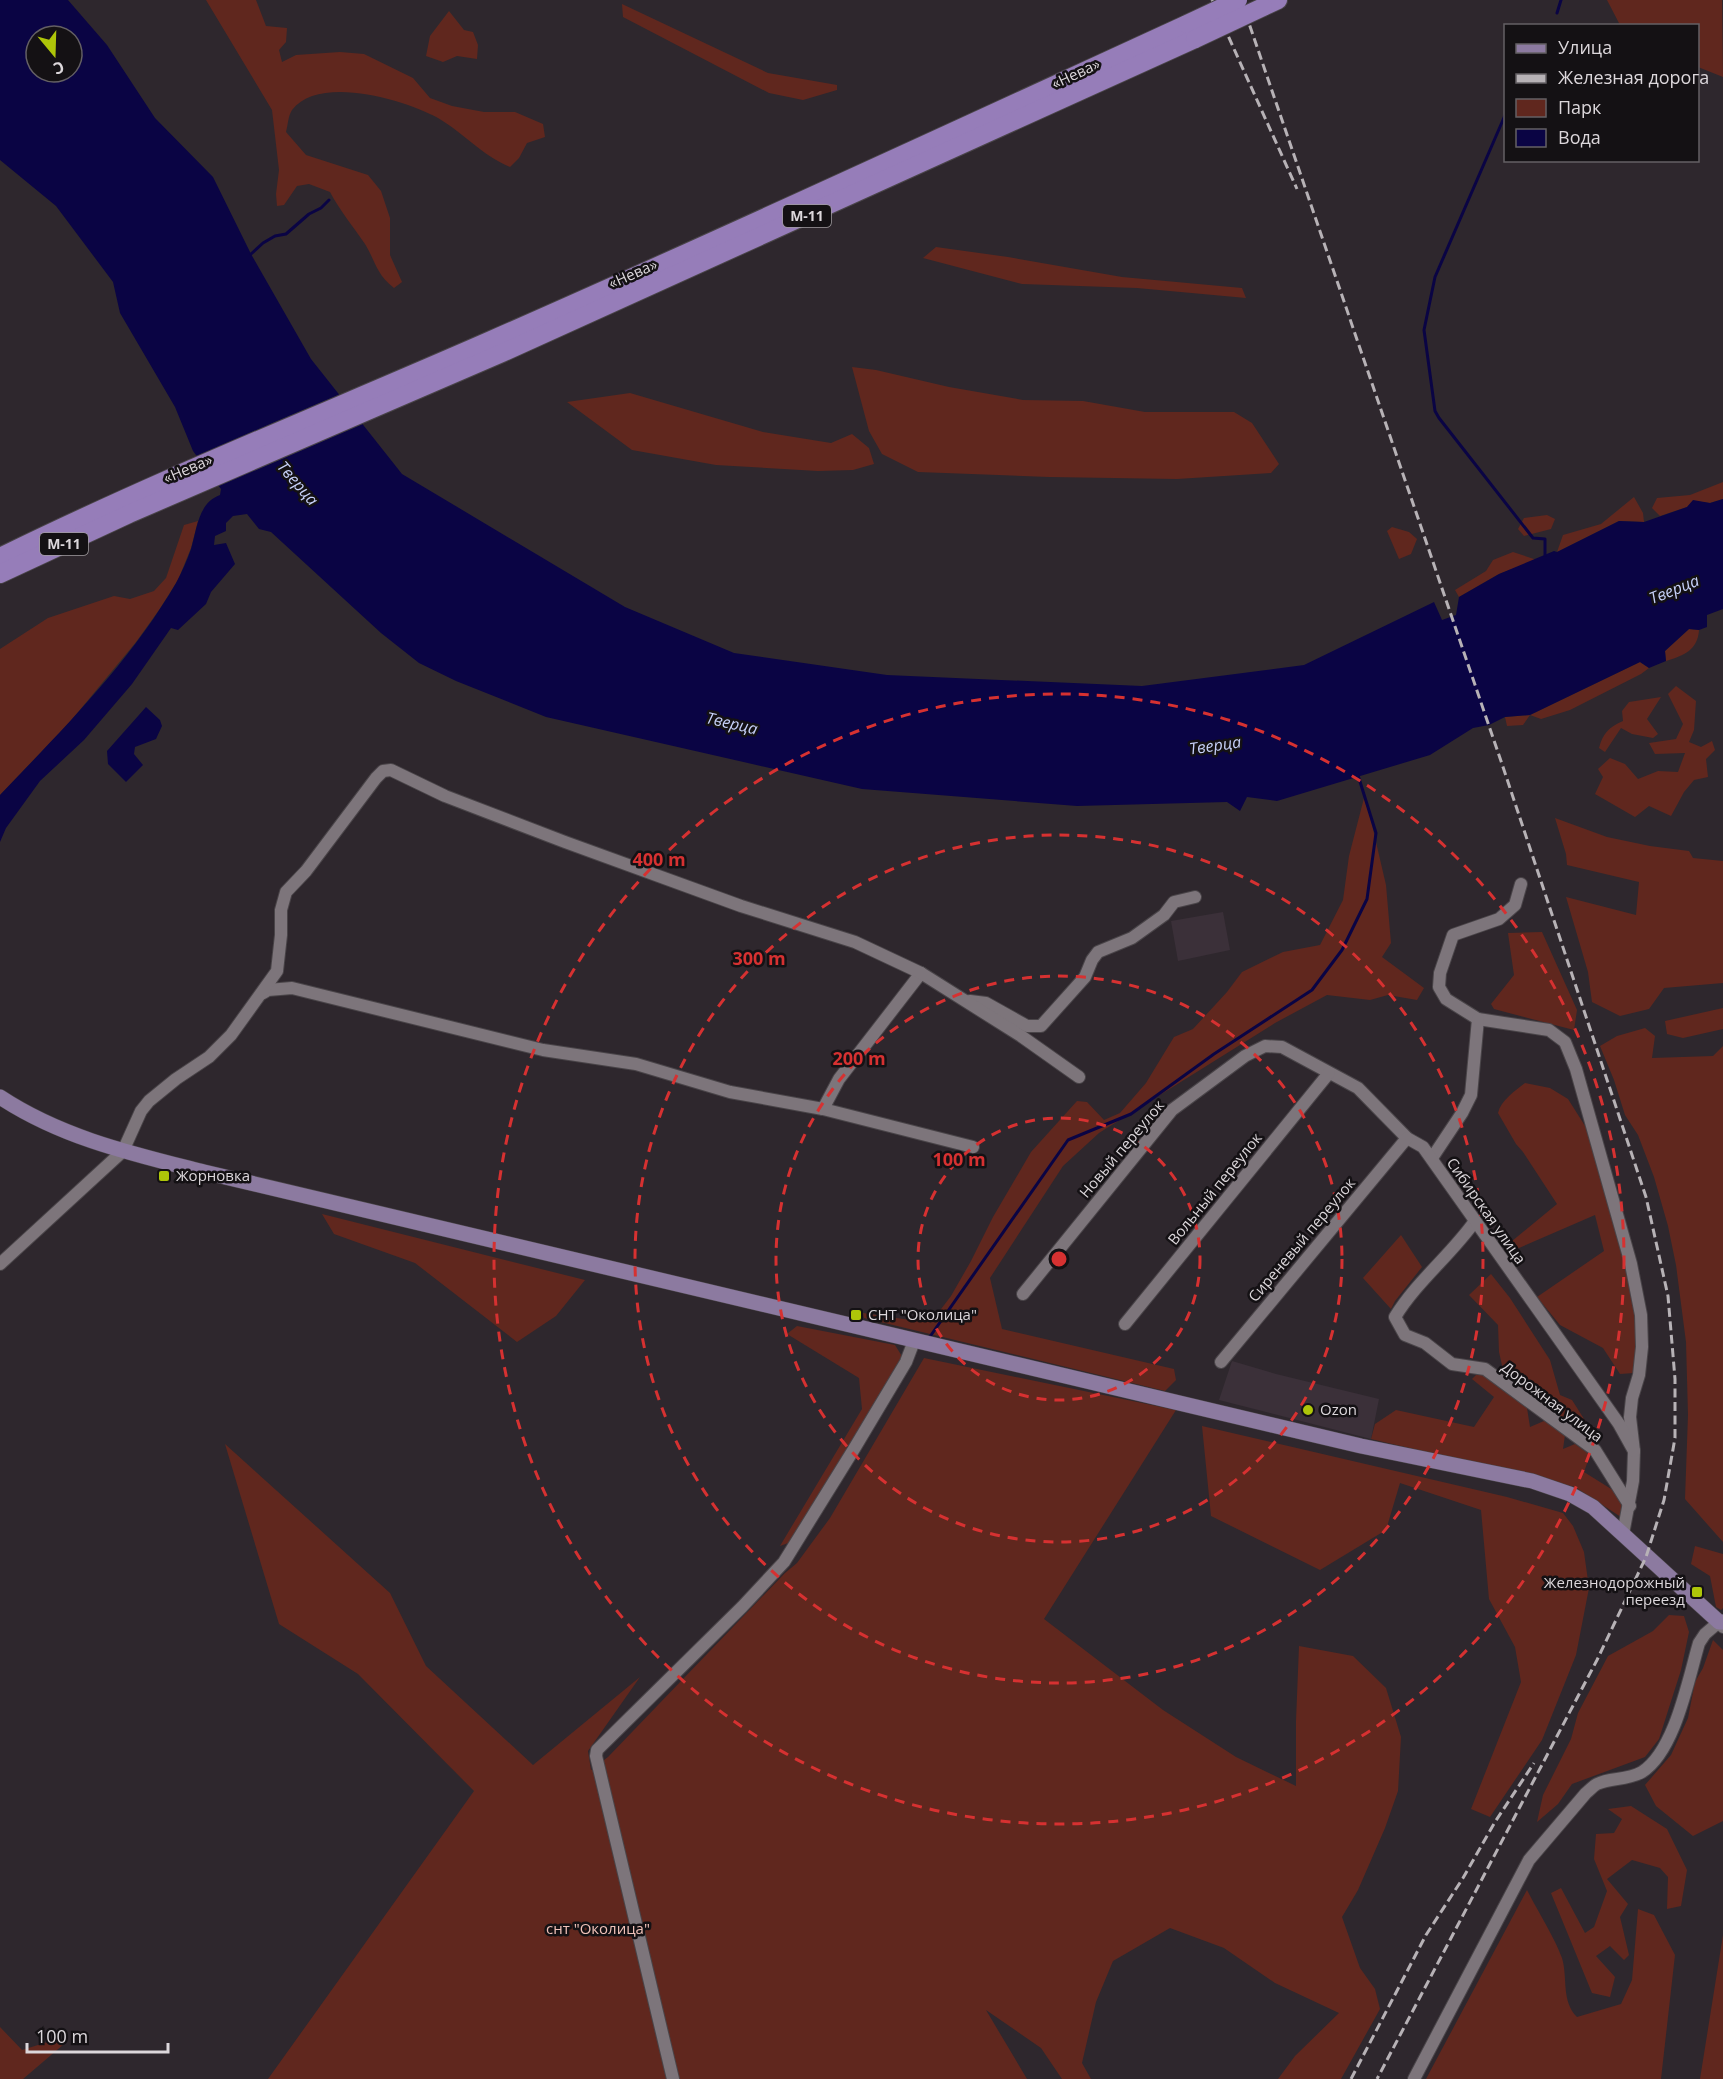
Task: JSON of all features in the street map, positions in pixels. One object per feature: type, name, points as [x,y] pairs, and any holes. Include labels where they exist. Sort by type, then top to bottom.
[{"type":"highway","name":"«Нева»","points":[[1191,31],[1238,0]]},
{"type":"highway","name":"«Нева»","points":[[0,556],[124,507],[838,202],[1191,31],[1271,3]]},
{"type":"highway","name":"«Нева»","points":[[0,574],[124,507]]},
{"type":"main road","points":[[0,1097],[60,1130],[123,1151],[1361,1446],[1532,1481],[1562,1491],[1586,1502],[1600,1512],[1722,1624]]},
{"type":"street","points":[[0,1264],[123,1151],[141,1111],[149,1101],[209,1057],[231,1035],[277,971],[281,910],[286,892],[306,871],[383,771],[391,770],[445,796],[741,906],[855,942],[921,973],[1021,1036],[1079,1077]]},
{"type":"street","points":[[1521,884],[1515,905],[1499,920],[1454,935],[1440,973],[1439,987],[1446,999],[1478,1019],[1549,1030],[1564,1042],[1576,1069],[1629,1254],[1641,1315],[1640,1365],[1630,1417],[1634,1451],[1633,1481],[1623,1534]]},
{"type":"street","points":[[963,1000],[986,1003],[1027,1026],[1041,1026],[1085,977],[1098,952],[1132,938],[1164,915],[1174,902],[1195,897]]},
{"type":"street","points":[[823,1108],[839,1079],[921,973]]},
{"type":"street","points":[[263,993],[268,990],[292,988],[543,1050],[636,1064],[730,1092],[823,1108],[973,1147]]},
{"type":"street","points":[[1432,1158],[1462,1113],[1471,1095],[1478,1019]]},
{"type":"street","name":"Сибирская улица","points":[[1264,1046],[1282,1047],[1358,1088],[1407,1138],[1416,1142],[1432,1158],[1619,1424],[1634,1451]]},
{"type":"street","name":"Новый переулок","points":[[1023,1294],[1172,1110],[1245,1056],[1264,1046]]},
{"type":"street","name":"Вольный переулок","points":[[1125,1324],[1329,1072]]},
{"type":"street","name":"Сиреневый переулок","points":[[1221,1362],[1407,1138]]},
{"type":"street","name":"Дорожная улица","points":[[1475,1221],[1463,1238],[1408,1296],[1395,1317],[1405,1335],[1425,1343],[1452,1365],[1485,1369],[1595,1450],[1630,1506]]},
{"type":"street","points":[[673,2079],[596,1756],[597,1750],[742,1607],[784,1562],[900,1372],[914,1341]]},
{"type":"street","points":[[1414,2079],[1529,1860],[1586,1792],[1597,1784],[1634,1776],[1659,1757],[1670,1737],[1699,1643],[1705,1634],[1722,1624]]},
{"type":"shaded area","points":[[1223,912],[1230,950],[1178,961],[1171,921]]},
{"type":"shaded area","points":[[1232,1361],[1379,1399],[1371,1439],[1219,1400]]},
{"type":"green space","points":[[206,0],[256,0],[266,26],[287,28],[286,42],[279,50],[282,62],[296,55],[340,52],[364,54],[413,78],[430,98],[452,106],[484,112],[515,112],[543,124],[545,137],[527,143],[519,158],[510,167],[490,156],[438,118],[385,98],[342,92],[322,94],[305,99],[292,110],[286,132],[306,155],[368,175],[381,191],[390,218],[390,255],[402,282],[394,288],[380,273],[365,244],[330,192],[309,184],[297,186],[284,205],[277,206],[279,170],[272,110]]},
{"type":"green space","points":[[1607,0],[1722,0],[1723,77],[1699,67],[1699,24],[1619,24]]},
{"type":"green space","points":[[622,4],[768,73],[837,85],[837,90],[803,100],[769,93],[623,17]]},
{"type":"green space","points":[[449,11],[464,30],[473,32],[478,45],[477,59],[457,56],[443,62],[426,56],[430,36]]},
{"type":"green space","points":[[936,247],[1122,277],[1242,288],[1246,298],[1137,288],[1022,284],[923,258]]},
{"type":"green space","points":[[852,367],[1023,400],[1083,401],[1145,412],[1234,412],[1252,423],[1279,464],[1271,473],[1177,479],[918,472],[882,454],[869,431]]},
{"type":"green space","points":[[630,393],[763,432],[831,443],[852,434],[869,448],[874,464],[853,470],[818,471],[716,465],[632,450],[567,402]]},
{"type":"green space","points":[[1723,482],[1723,499],[1710,503],[1693,501],[1687,507],[1660,516],[1652,508],[1657,498],[1690,495]]},
{"type":"green space","points":[[1634,497],[1643,513],[1644,522],[1619,521],[1557,552],[1563,535],[1601,524]]},
{"type":"green space","points":[[1547,515],[1555,519],[1551,529],[1524,536],[1518,529],[1524,518]]},
{"type":"green space","points":[[198,521],[191,548],[178,580],[136,642],[69,723],[0,795],[0,649],[48,618],[114,596],[130,599],[154,591],[166,578],[184,525]]},
{"type":"green space","points":[[1392,527],[1409,532],[1417,539],[1411,554],[1399,559],[1387,531]]},
{"type":"green space","points":[[1513,552],[1537,560],[1499,574],[1459,597],[1455,590],[1486,571],[1493,560]]},
{"type":"green space","points":[[1689,629],[1699,630],[1696,643],[1684,654],[1666,661],[1665,651]]},
{"type":"green space","points":[[1640,662],[1649,668],[1570,710],[1541,719],[1530,715]]},
{"type":"green space","points":[[1676,686],[1696,701],[1694,730],[1689,742],[1701,747],[1712,741],[1715,750],[1706,759],[1708,777],[1694,780],[1684,792],[1671,816],[1649,806],[1635,817],[1595,794],[1603,777],[1598,769],[1610,758],[1625,764],[1638,779],[1658,771],[1678,772],[1685,753],[1655,754],[1649,743],[1676,739],[1683,724],[1668,694]]},
{"type":"green space","points":[[1661,697],[1647,719],[1658,734],[1653,738],[1632,734],[1621,728],[1605,752],[1599,748],[1607,731],[1623,721],[1622,711],[1629,702]]},
{"type":"green space","points":[[1530,715],[1523,725],[1507,726],[1505,717]]},
{"type":"green space","points":[[1364,798],[1386,885],[1391,943],[1382,957],[1424,988],[1417,1000],[1388,995],[1370,1000],[1327,995],[1275,1023],[1099,1133],[1063,1166],[990,1278],[1002,1329],[1174,1369],[1176,1380],[1165,1391],[864,1318],[863,1313],[924,1322],[935,1317],[951,1296],[1031,1152],[1077,1101],[1087,1102],[1104,1120],[1120,1113],[1146,1083],[1174,1037],[1193,1029],[1242,972],[1283,952],[1320,945],[1343,900],[1349,856]]},
{"type":"green space","points":[[1555,818],[1607,837],[1689,851],[1693,858],[1723,861],[1723,983],[1664,988],[1649,1009],[1620,1016],[1592,1002],[1588,972],[1566,897],[1636,915],[1639,882],[1567,865]]},
{"type":"green space","points":[[1542,932],[1577,1010],[1574,1030],[1494,1009],[1491,1004],[1514,975],[1508,933]]},
{"type":"green space","points":[[1723,1008],[1723,1029],[1683,1038],[1667,1034],[1665,1021]]},
{"type":"green space","points":[[1645,1028],[1655,1036],[1652,1058],[1713,1056],[1723,1046],[1723,1542],[1685,1499],[1688,1415],[1686,1342],[1676,1265],[1654,1177],[1638,1135],[1625,1115],[1600,1046],[1617,1036]]},
{"type":"green space","points":[[1525,1083],[1550,1088],[1568,1099],[1587,1129],[1631,1278],[1639,1336],[1634,1373],[1620,1374],[1603,1348],[1560,1325],[1537,1297],[1604,1251],[1595,1215],[1512,1251],[1506,1246],[1557,1204],[1498,1113],[1505,1100]]},
{"type":"green space","points":[[322,1214],[585,1280],[556,1316],[517,1342],[415,1263],[334,1234]]},
{"type":"green space","points":[[1401,1235],[1422,1267],[1391,1309],[1363,1278]]},
{"type":"green space","points":[[1491,1274],[1510,1298],[1550,1360],[1560,1395],[1572,1400],[1586,1422],[1576,1428],[1504,1374],[1499,1352],[1498,1325],[1469,1295]]},
{"type":"green space","points":[[797,1326],[895,1345],[903,1358],[791,1542],[780,1546],[862,1409],[859,1378],[787,1334]]},
{"type":"green space","name":"снт \"Околица\"","points":[[924,1358],[1176,1410],[1044,1619],[1163,1710],[1236,1757],[1296,1786],[1299,1646],[1353,1656],[1386,1688],[1401,1737],[1398,1791],[1385,1828],[1358,1890],[1342,1917],[1360,1968],[1375,1989],[1380,2009],[1341,2079],[1278,2079],[1295,2056],[1339,2013],[1275,1983],[1224,1948],[1170,1928],[1113,1961],[1096,2002],[1082,2063],[1091,2079],[1062,2079],[1041,2048],[986,2010],[1027,2079],[268,2079],[474,1791],[358,1674],[279,1624],[225,1444],[390,1593],[426,1666],[533,1765],[640,1677],[588,1751],[591,1770],[608,1757],[797,1563],[830,1518]]},
{"type":"green space","points":[[1480,1371],[1527,1408],[1530,1427],[1551,1418],[1565,1435],[1563,1449],[1575,1444],[1590,1455],[1584,1472],[1624,1497],[1624,1519],[1575,1487],[1371,1439],[1375,1424],[1396,1410],[1474,1427],[1494,1397],[1472,1379]]},
{"type":"green space","points":[[1202,1426],[1507,1497],[1563,1513],[1573,1526],[1584,1552],[1589,1588],[1576,1655],[1542,1740],[1490,1817],[1471,1809],[1521,1682],[1515,1647],[1489,1599],[1481,1510],[1400,1483],[1386,1530],[1320,1570],[1211,1516]]},
{"type":"green space","points":[[1695,1546],[1723,1554],[1723,1608],[1721,1610],[1716,1607],[1710,1576],[1691,1564]]},
{"type":"green space","points":[[1669,1615],[1684,1616],[1689,1632],[1681,1670],[1659,1739],[1645,1757],[1572,1784],[1558,1804],[1537,1822],[1543,1795],[1571,1739],[1578,1713],[1608,1656],[1653,1631]]},
{"type":"green space","points":[[1713,1640],[1723,1650],[1723,1821],[1693,1836],[1656,1806],[1645,1785],[1671,1755],[1688,1718],[1695,1682],[1703,1668]]},
{"type":"green space","points":[[1631,1806],[1667,1829],[1687,1870],[1681,1906],[1667,1909],[1668,1877],[1660,1868],[1632,1860],[1607,1879],[1628,1904],[1620,1917],[1629,1955],[1624,1960],[1610,1946],[1596,1956],[1615,1977],[1610,1997],[1592,1993],[1551,1893],[1561,1888],[1585,1933],[1594,1927],[1607,1891],[1594,1859],[1596,1834],[1614,1833],[1622,1819],[1608,1809]]},
{"type":"green space","points":[[1527,1890],[1559,1950],[1564,1966],[1567,1997],[1577,2017],[1621,2004],[1632,1980],[1638,1909],[1654,1915],[1675,1955],[1661,2079],[1426,2079]]},
{"type":"green space","points":[[1723,1935],[1723,2079],[1700,2079]]},
{"type":"green space","points":[[0,2027],[22,2050],[54,2040],[64,2044],[23,2079],[0,2079]]},
{"type":"water","name":"Тверца","points":[[0,0],[68,0],[107,45],[155,118],[213,177],[251,254],[311,359],[402,474],[625,607],[734,653],[887,675],[1142,686],[1304,665],[1434,602],[1442,620],[1456,615],[1459,597],[1499,574],[1554,551],[1557,552],[1619,521],[1644,522],[1687,507],[1693,500],[1710,503],[1723,499],[1723,609],[1707,615],[1707,627],[1699,630],[1689,629],[1665,651],[1666,661],[1649,668],[1640,662],[1530,715],[1505,717],[1489,725],[1473,728],[1430,755],[1277,801],[1247,797],[1240,811],[1227,802],[1077,806],[862,789],[546,717],[456,681],[419,663],[381,633],[271,532],[259,529],[247,514],[233,516],[226,523],[226,531],[215,536],[214,545],[226,543],[235,564],[211,592],[206,604],[178,630],[171,628],[132,684],[84,740],[40,781],[6,828],[0,842],[0,795],[94,694],[138,640],[176,583],[191,549],[203,510],[207,504],[220,495],[221,489],[193,451],[175,407],[120,313],[113,282],[56,206],[0,160]]},
{"type":"water","points":[[146,707],[160,720],[162,726],[156,739],[135,747],[134,754],[143,765],[126,782],[108,764],[107,751]]},
{"type":"waterway","points":[[1557,13],[1561,0]]},
{"type":"waterway","points":[[1504,118],[1435,277],[1424,330],[1435,411],[1533,538],[1545,539],[1545,555]]},
{"type":"waterway","points":[[251,254],[275,236],[286,234],[329,200]]},
{"type":"waterway","points":[[929,1338],[1068,1140],[1131,1114],[1214,1054],[1312,990],[1342,950],[1367,899],[1376,833],[1357,772]]},
{"type":"railway","points":[[1212,0],[1297,189]]},
{"type":"railway","points":[[1241,0],[1501,761],[1646,1197],[1668,1296],[1675,1379],[1675,1438],[1664,1500],[1646,1557],[1597,1660],[1377,2079]]},
{"type":"railway","points":[[1351,2079],[1426,1935],[1534,1763]]},
{"type":"place","name":"Жорновка","points":[[164,1176]]},
{"type":"place","name":"СНТ \"Околица\"","points":[[856,1315]]},
{"type":"place","name":"Ozon","points":[[1308,1410]]},
{"type":"place","name":"Железнодорожный переезд","points":[[1697,1592]]}]
